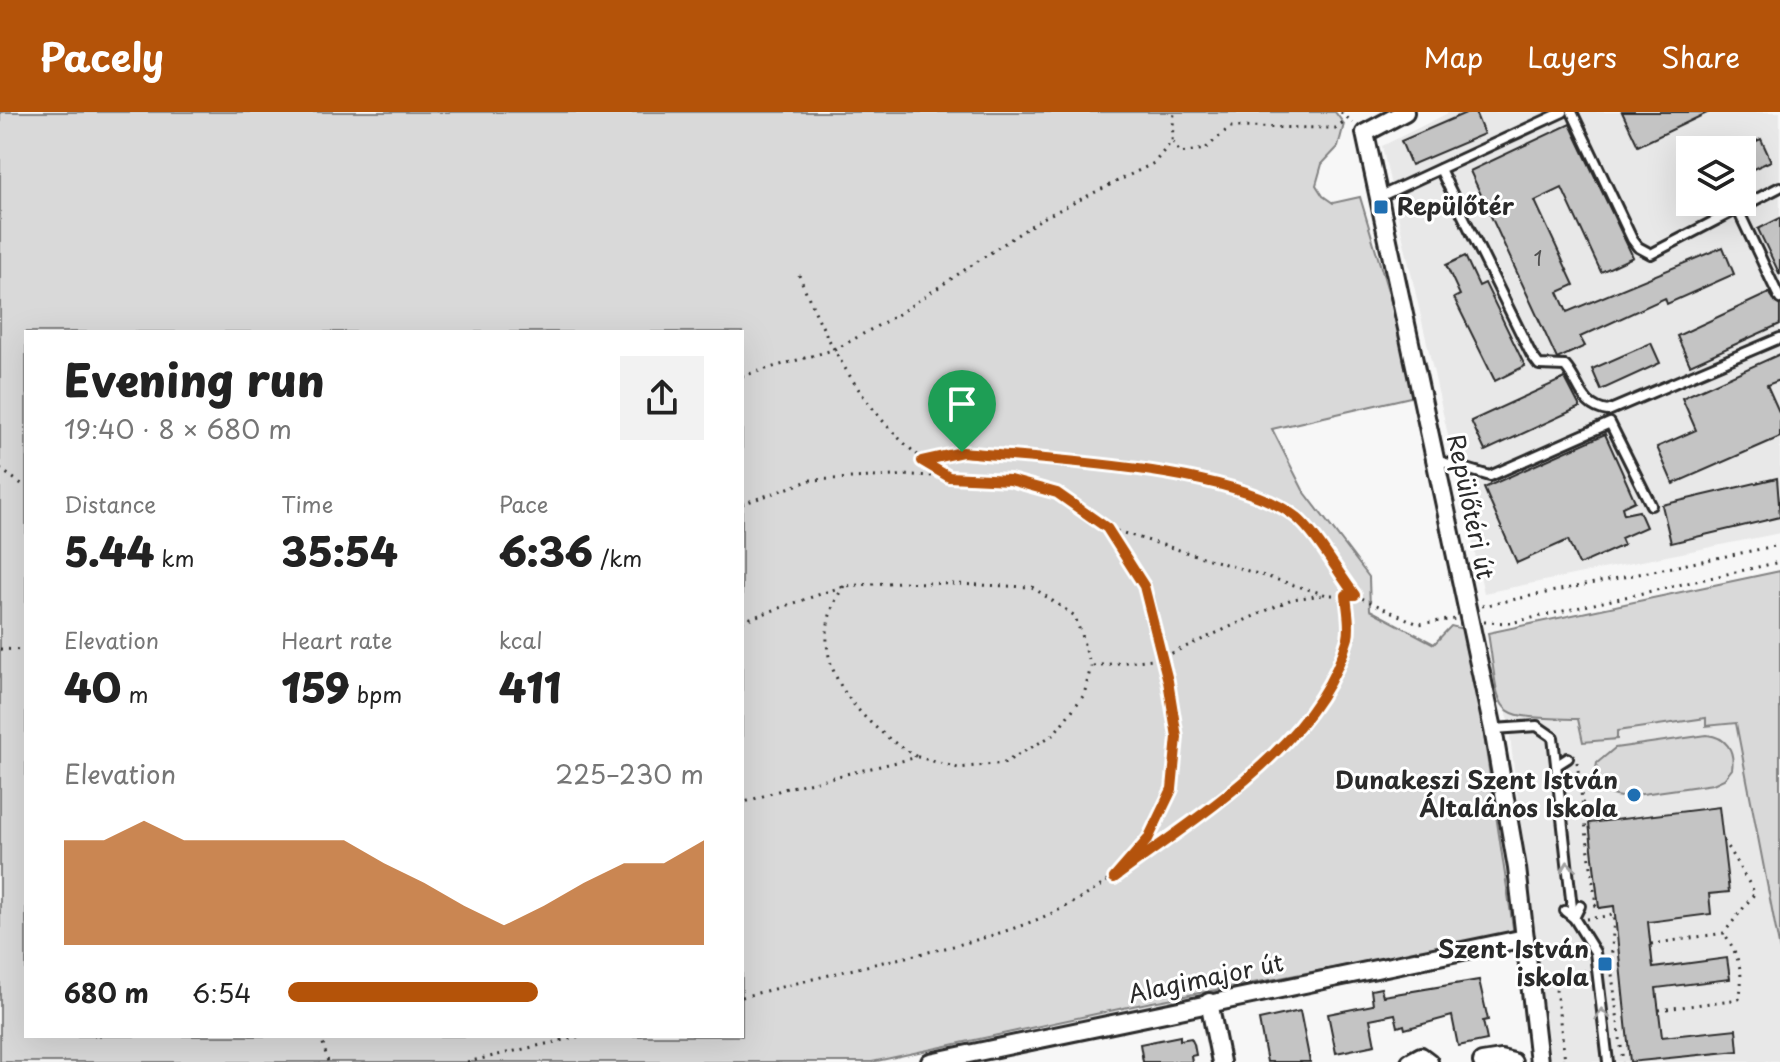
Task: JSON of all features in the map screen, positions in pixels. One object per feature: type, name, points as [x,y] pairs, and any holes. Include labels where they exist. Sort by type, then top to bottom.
[{"type":"street","name":"Repülőtéri út","points":[[1405,112],[1365,133],[1435,460],[1463,616],[1493,729],[1530,974],[1539,1062]]},
{"type":"street","points":[[1492,942],[1525,938]]},
{"type":"street","points":[[1492,942],[1519,956],[1530,974]]},
{"type":"street","name":"Alagimajor út","points":[[930,1062],[1492,942]]},
{"type":"street","points":[[1209,1002],[1221,1062]]},
{"type":"street","points":[[1410,1062],[1421,1056],[1429,1062]]},
{"type":"street","points":[[1482,1062],[1513,1062]]},
{"type":"lane","points":[[1379,197],[1563,112]]},
{"type":"lane","points":[[1572,112],[1638,247],[1651,254],[1718,216]]},
{"type":"lane","points":[[1440,169],[1531,354],[1539,365],[1565,366],[1585,401],[1594,408],[1608,411],[1780,338]]},
{"type":"lane","points":[[1756,197],[1780,187]]},
{"type":"lane","points":[[1741,216],[1780,299]]},
{"type":"lane","points":[[1435,460],[1490,476],[1610,423],[1651,505]]},
{"type":"lane","points":[[1493,729],[1532,726],[1546,730],[1553,737],[1574,918]]},
{"type":"lane","points":[[1557,765],[1568,758]]},
{"type":"lane","points":[[1574,918],[1580,906]]},
{"type":"lane","points":[[1565,911],[1591,942],[1608,1062]]},
{"type":"lane","points":[[1588,958],[1597,968]]},
{"type":"path","points":[[744,375],[836,349],[897,315],[1041,219],[1154,163],[1172,141],[1174,112]]},
{"type":"path","points":[[1172,141],[1180,153],[1205,149],[1230,127],[1336,128],[1347,119]]},
{"type":"path","points":[[799,275],[851,379],[922,461],[949,477]]},
{"type":"path","points":[[922,461],[962,452],[1219,483],[1261,497],[1297,518],[1355,595]]},
{"type":"path","points":[[0,469],[24,486]]},
{"type":"path","points":[[744,503],[811,480],[949,477],[1010,480],[1057,493],[1107,528],[1327,595]]},
{"type":"path","points":[[1107,528],[1144,586],[1177,737],[1172,789],[1148,839],[1114,878]]},
{"type":"path","points":[[1091,666],[1161,658],[1185,644],[1292,599],[1355,595],[1418,624],[1780,545]]},
{"type":"path","points":[[1463,616],[1510,623],[1780,562]]},
{"type":"path","points":[[744,620],[844,586],[901,582],[1032,587],[1075,616],[1091,666],[1084,695],[1053,735],[1004,763],[958,768],[918,757],[886,739],[862,718],[845,696],[831,661],[827,632],[831,604],[844,586]]},
{"type":"path","points":[[744,997],[948,948],[1043,919],[1114,878],[1286,746],[1331,678],[1349,635],[1346,595]]},
{"type":"path","points":[[0,649],[24,650]]},
{"type":"path","points":[[744,802],[787,788],[918,757]]},
{"type":"path","points":[[1568,758],[1574,757],[1578,764],[1596,905],[1584,908],[1586,920],[1614,915],[1611,966],[1623,1062]]},
{"type":"path","points":[[1651,944],[1724,933],[1755,893],[1723,840]]},
{"type":"path","points":[[1659,1010],[1739,999],[1743,980],[1733,948],[1724,933]]},
{"type":"path","points":[[1546,1062],[1565,1061],[1555,982],[1597,968],[1621,965]]},
{"type":"path","points":[[322,1038],[328,1062]]},
{"type":"path","points":[[467,1062],[572,1038]]},
{"type":"shaded area","points":[[0,112],[1335,112],[1344,124],[1338,147],[1322,164],[1316,185],[1323,196],[1333,203],[1360,197],[1419,395],[1272,429],[1303,490],[1369,577],[1370,610],[1434,644],[1451,626],[1468,630],[1514,934],[1147,1003],[872,1062],[0,1062]]},
{"type":"shaded area","points":[[1450,112],[1780,112],[1780,533],[1484,593],[1382,146]]},
{"type":"shaded area","points":[[1780,571],[1780,951],[1736,723],[1706,726],[1706,718],[1617,731],[1617,739],[1583,742],[1578,719],[1528,717],[1504,708],[1495,682],[1488,633]]},
{"type":"shaded area","name":"Dunakeszi Szent István Általános Iskola","points":[[1488,633],[1736,722],[1780,951],[1780,1062],[1551,1062],[1507,713],[1499,703]]},
{"type":"shaded area","points":[[1707,735],[1724,742],[1732,756],[1732,769],[1724,779],[1713,784],[1621,797],[1609,794],[1598,782],[1597,763],[1615,748]]},
{"type":"building","points":[[1468,112],[1475,112],[1484,134],[1411,165],[1401,141]]},
{"type":"building","points":[[1622,112],[1709,112],[1638,146]]},
{"type":"building","points":[[1570,124],[1633,257],[1601,272],[1562,188],[1535,201],[1574,285],[1558,292],[1567,312],[1723,247],[1734,274],[1667,304],[1665,298],[1580,337],[1585,346],[1557,359],[1470,171]]},
{"type":"building","points":[[1761,139],[1771,161],[1756,168],[1756,141]]},
{"type":"building","points":[[1780,218],[1780,275],[1758,229]]},
{"type":"building","points":[[1465,256],[1479,286],[1485,283],[1525,366],[1495,381],[1454,298],[1460,295],[1446,265]]},
{"type":"building","points":[[1769,293],[1780,306],[1780,324],[1690,365],[1677,336]]},
{"type":"building","points":[[1651,343],[1660,363],[1601,390],[1592,369]]},
{"type":"building","points":[[1780,354],[1780,380],[1767,385],[1780,414],[1780,437],[1673,484],[1657,447],[1696,430],[1682,398]]},
{"type":"building","points":[[1565,378],[1580,407],[1485,451],[1471,421]]},
{"type":"building","points":[[1605,434],[1635,501],[1622,507],[1624,514],[1639,511],[1646,527],[1621,538],[1624,545],[1579,565],[1568,540],[1517,563],[1484,488]]},
{"type":"building","points":[[1777,478],[1780,517],[1671,543],[1662,505]]},
{"type":"building","points":[[1719,807],[1729,892],[1709,894],[1711,914],[1648,922],[1653,968],[1727,958],[1730,979],[1656,988],[1662,1037],[1736,1029],[1738,1051],[1630,1062],[1614,906],[1599,908],[1589,823]]},
{"type":"building","points":[[1479,980],[1488,1020],[1483,1021],[1487,1040],[1458,1046],[1452,1016],[1405,1029],[1404,1025],[1398,1027],[1395,1014],[1370,1019],[1375,1045],[1336,1053],[1328,1014],[1373,1005],[1371,990],[1381,988],[1383,996]]},
{"type":"building","points":[[1300,1011],[1310,1062],[1267,1062],[1259,1020]]},
{"type":"building","points":[[1180,1036],[1180,1040],[1191,1038],[1194,1044],[1196,1055],[1191,1056],[1192,1062],[1143,1062],[1140,1044]]},
{"type":"place","name":"Repülőtér","points":[[1381,207]]},
{"type":"place","name":"Dunakeszi Szent István Általános Iskola","points":[[1634,795]]},
{"type":"place","name":"Szent István iskola","points":[[1605,964]]},
{"type":"route","points":[[962,452],[1219,483],[1261,497],[1297,518],[1355,595],[1346,595],[1349,635],[1331,678],[1286,746],[1114,878],[1148,839],[1172,789],[1177,737],[1168,681],[1144,586],[1107,528],[1057,493],[1010,480],[949,477],[922,461],[962,452]]}]
